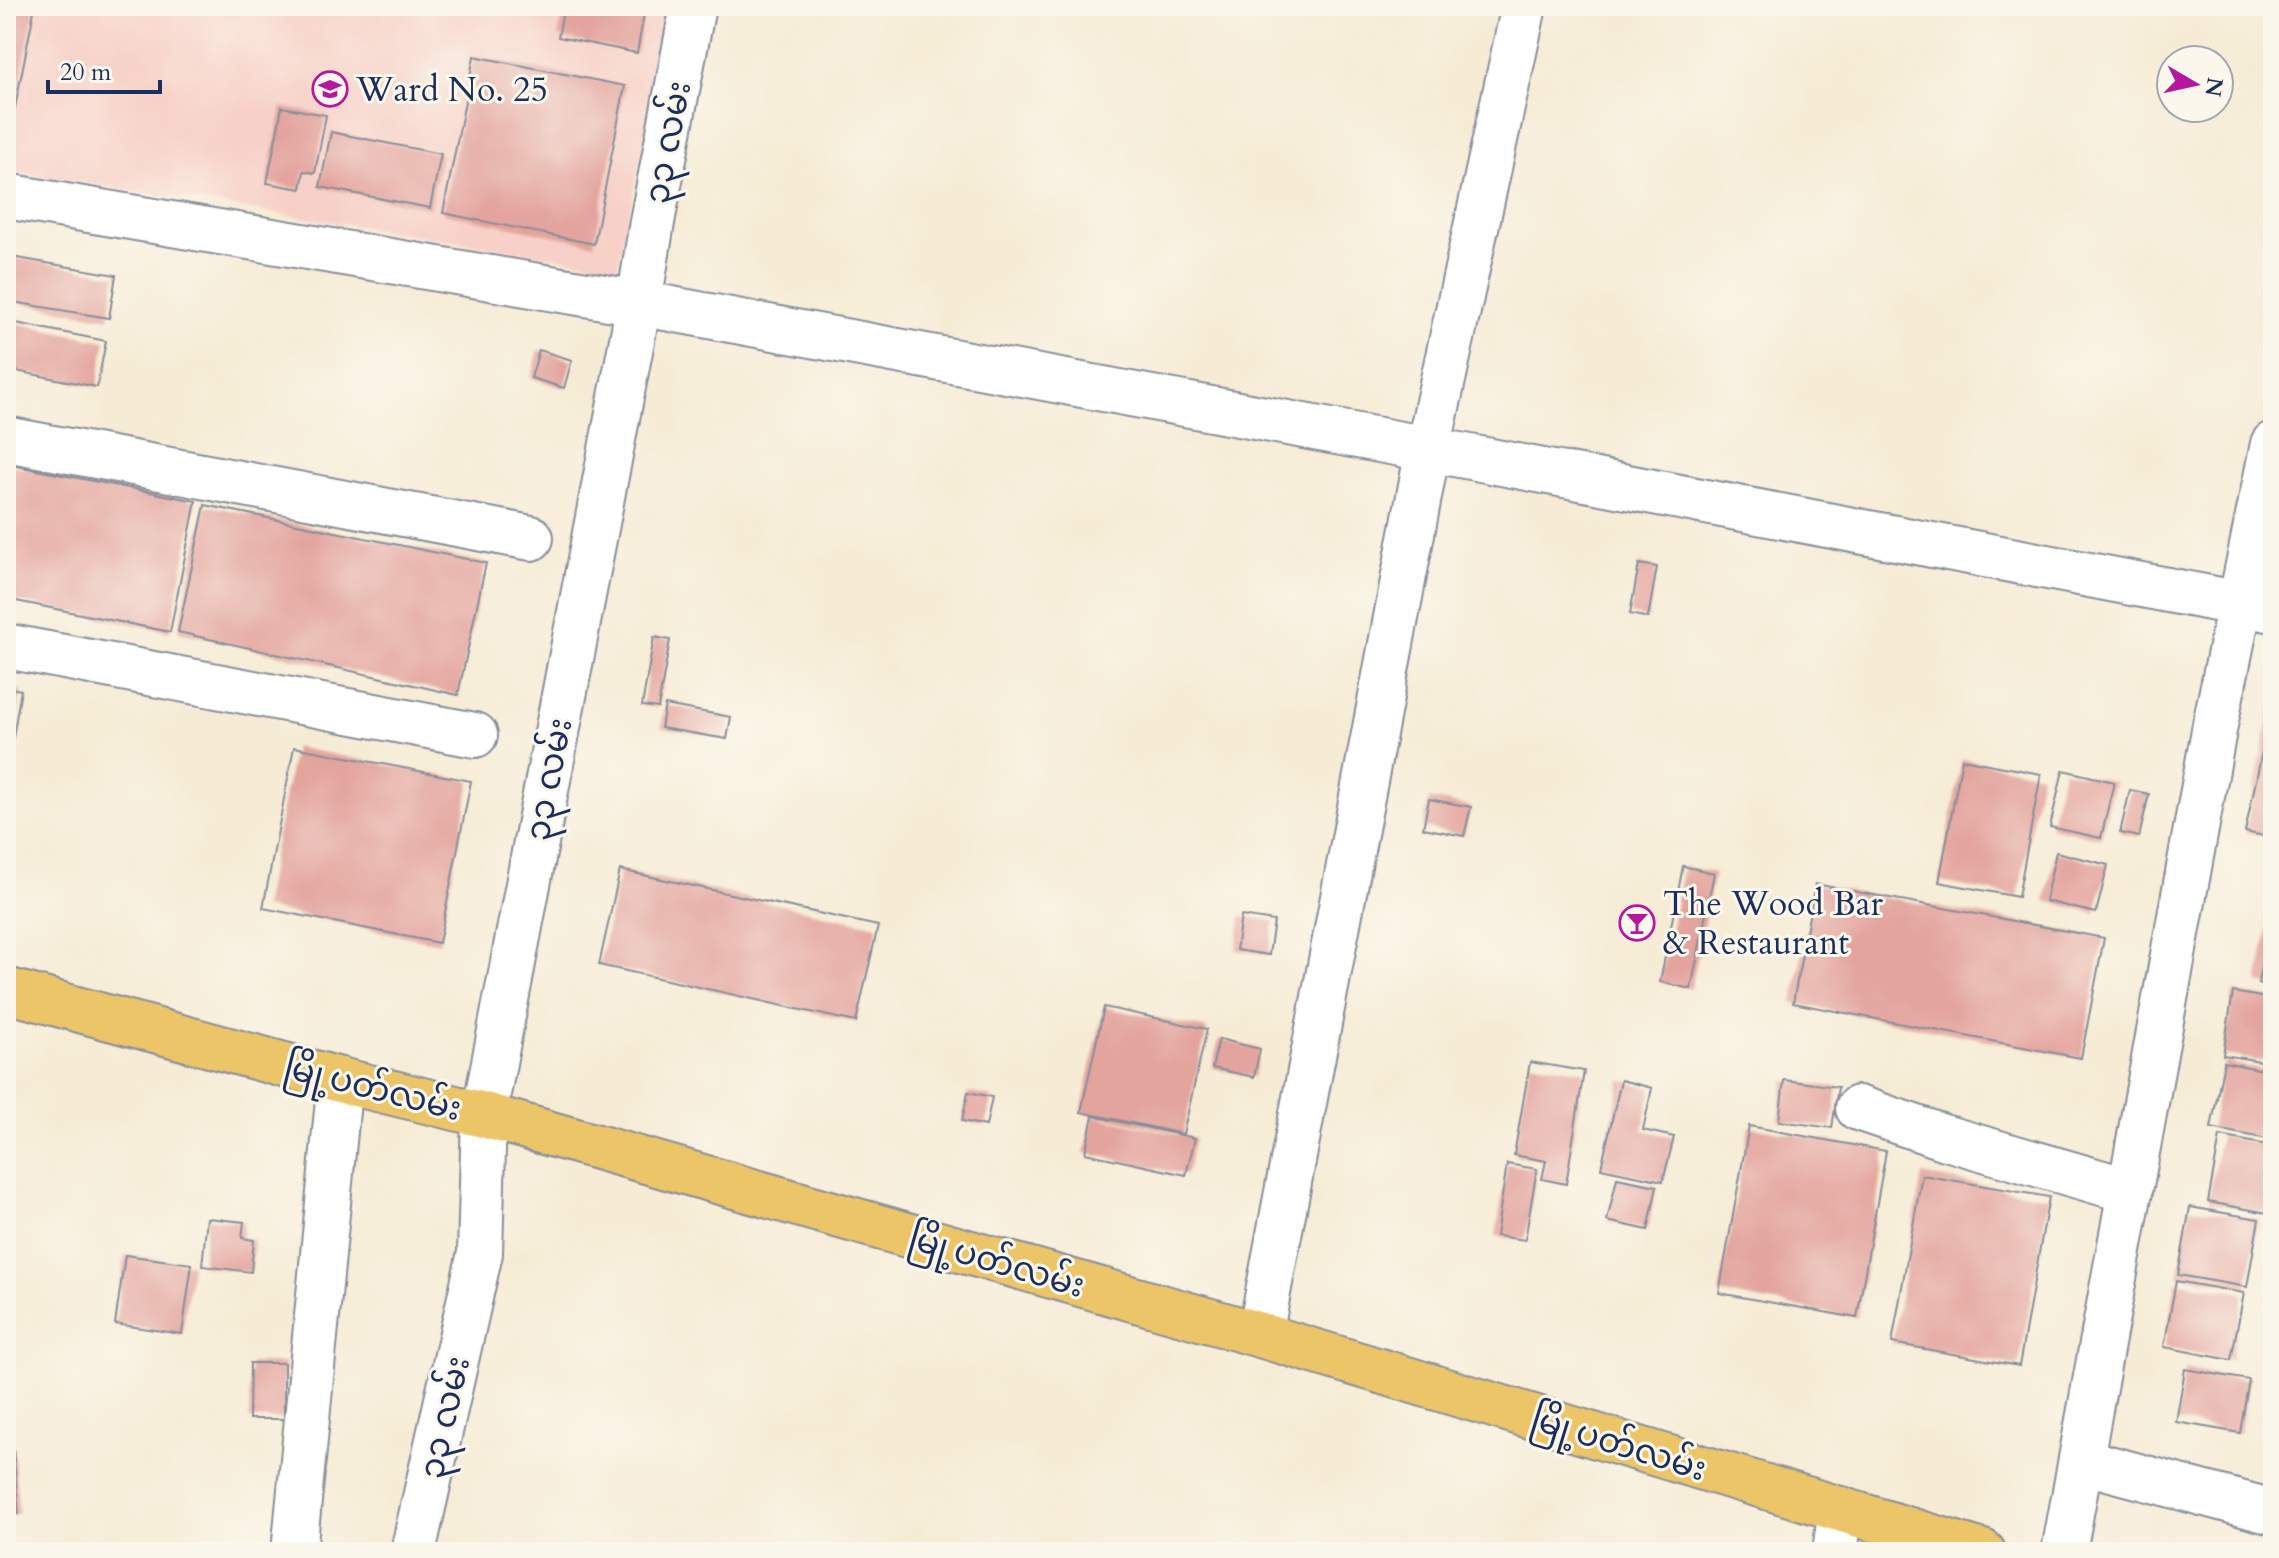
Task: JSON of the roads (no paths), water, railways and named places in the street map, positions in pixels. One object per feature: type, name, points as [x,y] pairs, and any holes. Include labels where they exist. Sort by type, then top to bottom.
[{"type":"main road","name":"မြို့ပတ်လမ်း","points":[[6,990],[340,1080],[484,1115],[1260,1335],[1983,1552]]},
{"type":"street","name":"၃၃ လမ်း","points":[[413,1552],[480,1253],[484,1115],[693,6]]},
{"type":"street","points":[[1260,1335],[1428,449],[1524,6]]},
{"type":"street","points":[[6,196],[639,303],[2257,606]]},
{"type":"street","points":[[6,439],[531,538]]},
{"type":"street","points":[[2064,1552],[2215,725],[2257,606],[2273,444]]},
{"type":"street","points":[[6,646],[475,735]]},
{"type":"street","points":[[294,1552],[340,1080]]},
{"type":"street","points":[[1858,1108],[1943,1137],[2130,1191]]},
{"type":"street","points":[[2082,1461],[2273,1512]]},
{"type":"street","points":[[1835,1552],[1841,1509]]},
{"type":"place","name":"Ward No. 25","points":[[330,89]]},
{"type":"place","name":"The Wood Bar & Restaurant","points":[[1637,923]]}]
